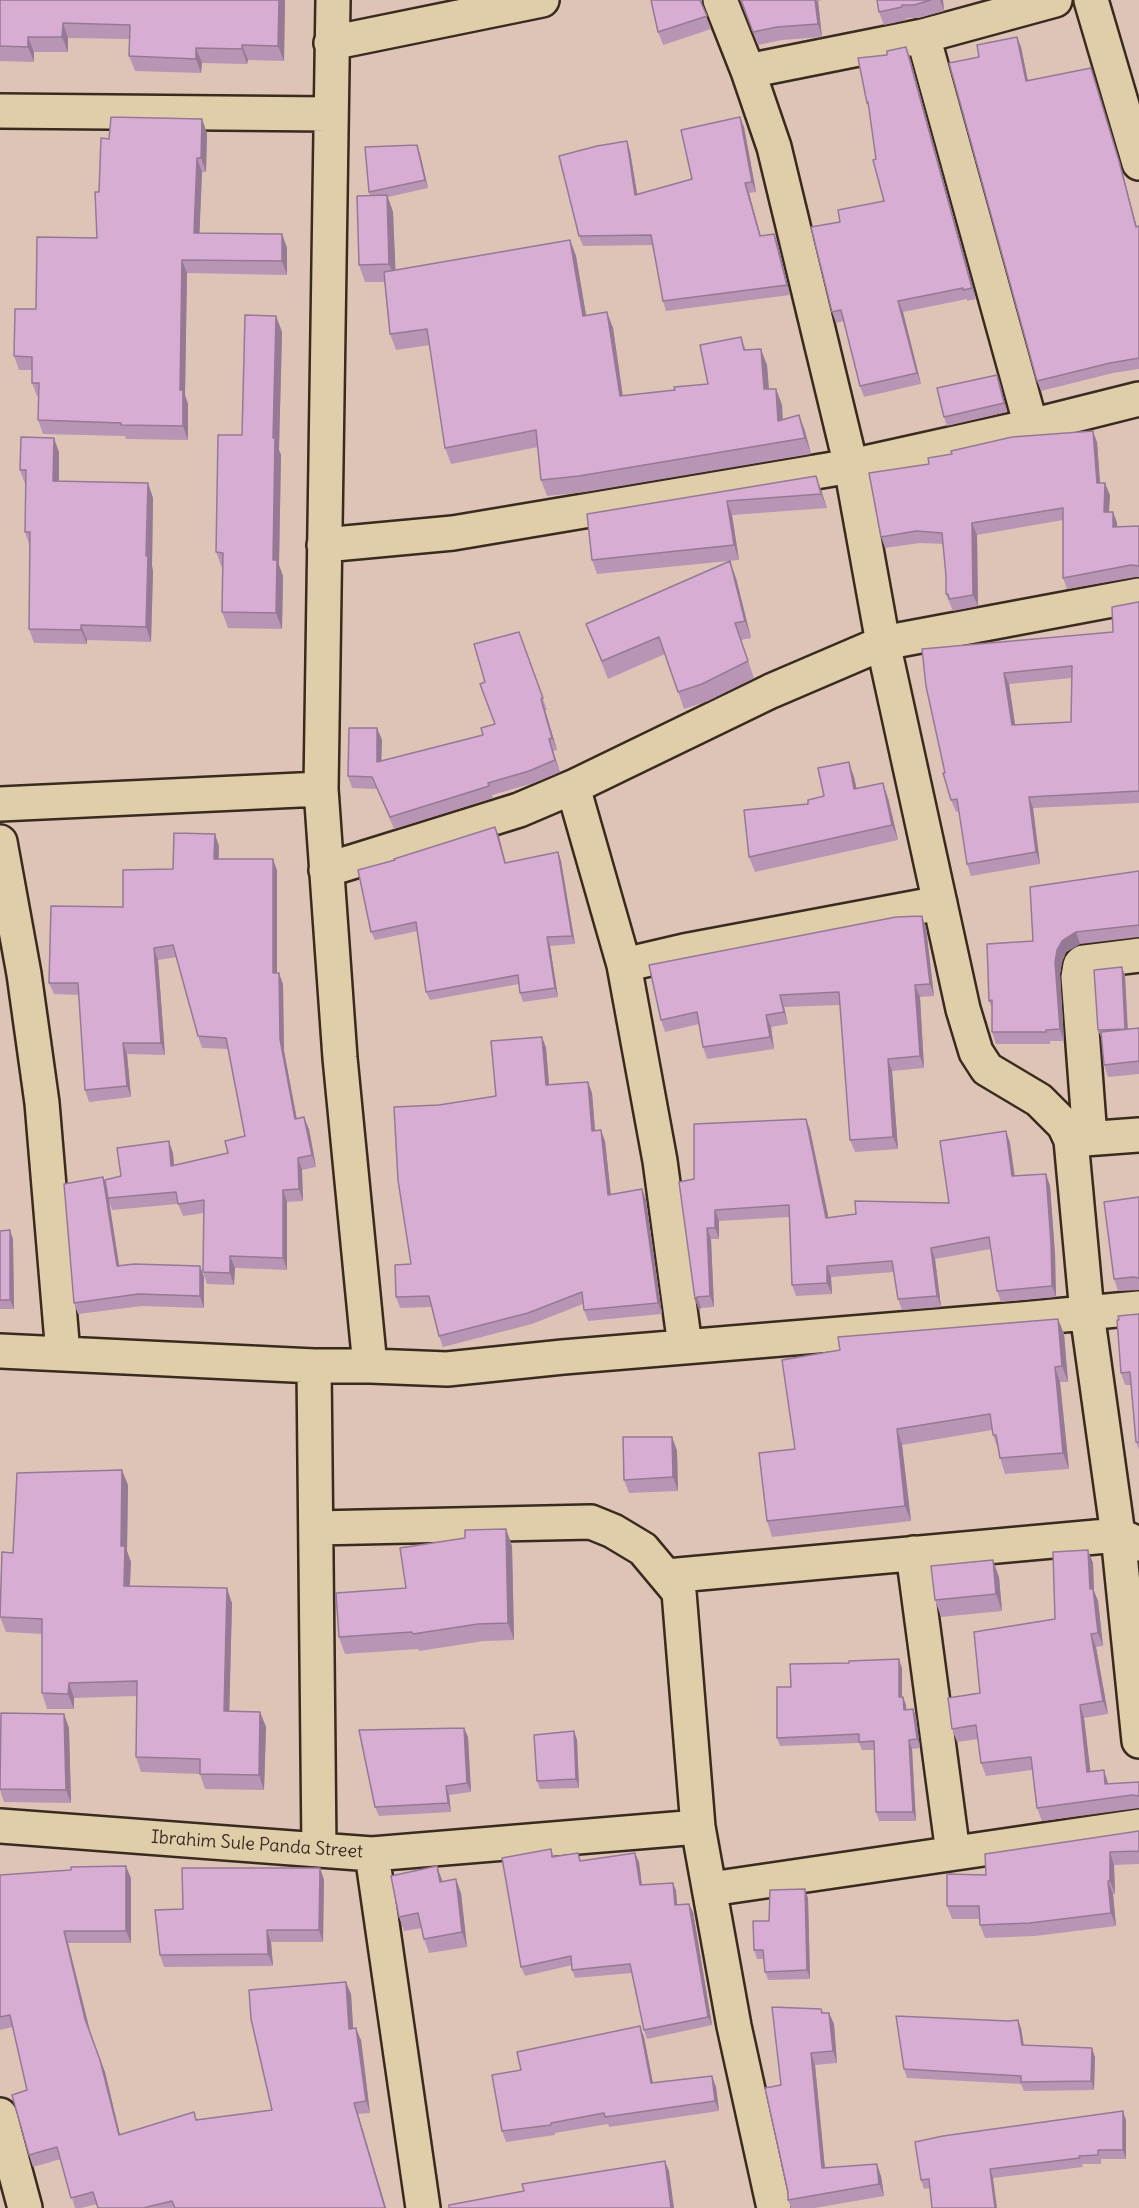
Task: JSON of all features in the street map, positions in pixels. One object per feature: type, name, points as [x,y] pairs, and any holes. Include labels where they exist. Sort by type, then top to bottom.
[{"type":"street","points":[[333,0],[329,114],[321,789],[340,1058],[370,1366]]},
{"type":"street","points":[[331,44],[542,0]]},
{"type":"street","points":[[720,0],[748,71],[774,147],[851,466],[883,643],[963,1009],[976,1052],[987,1069],[1039,1100],[1081,1139],[1139,1135]]},
{"type":"street","points":[[748,71],[923,36],[1055,0]]},
{"type":"street","points":[[1091,0],[1139,163]]},
{"type":"street","points":[[923,36],[1031,426]]},
{"type":"street","points":[[0,111],[329,114]]},
{"type":"street","points":[[324,545],[453,533],[851,466],[1031,426],[1139,399]]},
{"type":"street","points":[[326,870],[519,810],[573,787],[771,691],[883,643],[1139,595]]},
{"type":"street","points":[[573,787],[624,964],[660,1161],[685,1346]]},
{"type":"street","points":[[0,804],[321,789]]},
{"type":"street","points":[[0,842],[24,974],[42,1103],[63,1354]]},
{"type":"street","points":[[624,964],[940,903]]},
{"type":"street","points":[[1139,955],[1083,962],[1078,977],[1087,1313],[1128,1539],[1139,1741]]},
{"type":"street","points":[[0,1351],[314,1366],[447,1369],[685,1346],[1139,1308]]},
{"type":"street","points":[[314,1366],[319,1850]]},
{"type":"street","points":[[316,1528],[591,1522],[613,1531],[644,1549],[679,1592],[698,1827],[734,2026],[774,2208]]},
{"type":"street","points":[[668,1576],[913,1553],[1128,1539]]},
{"type":"street","points":[[913,1553],[953,1853]]},
{"type":"street","name":"Ibrahim Sule Panda Street","points":[[0,1826],[372,1854],[423,2208]]},
{"type":"street","points":[[711,1889],[1139,1826]]},
{"type":"street","points":[[372,1854],[698,1827]]},
{"type":"street","points":[[0,2115],[25,2208]]},
{"type":"building","points":[[0,0],[279,0],[278,46],[242,45],[242,49],[196,48],[196,59],[129,56],[130,25],[63,23],[62,37],[28,37],[28,47],[0,46]]},
{"type":"building","points":[[651,0],[700,0],[707,16],[658,32]]},
{"type":"building","points":[[741,0],[815,0],[818,24],[777,27],[753,32]]},
{"type":"building","points":[[877,0],[931,0],[879,12]]},
{"type":"building","points":[[1017,37],[1026,81],[1091,68],[1136,227],[1139,226],[1139,358],[1037,381],[949,63],[979,57],[977,45]]},
{"type":"building","points":[[906,47],[972,288],[898,301],[917,373],[860,386],[841,310],[832,312],[811,227],[840,222],[838,210],[884,201],[873,160],[876,159],[868,102],[858,58],[887,55],[887,51]]},
{"type":"building","points":[[111,117],[202,119],[201,158],[197,158],[194,233],[282,234],[282,261],[182,260],[180,390],[183,390],[183,426],[38,420],[39,383],[32,383],[32,357],[14,356],[15,309],[36,309],[37,237],[97,238],[95,192],[99,192],[101,138],[109,139]]},
{"type":"building","points":[[740,117],[752,182],[745,183],[760,236],[774,234],[787,285],[663,301],[651,235],[579,236],[559,156],[627,141],[635,195],[692,179],[681,130]]},
{"type":"building","points":[[417,145],[425,180],[369,192],[365,147]]},
{"type":"building","points":[[387,195],[389,264],[359,265],[357,196]]},
{"type":"building","points":[[570,240],[583,316],[607,312],[620,396],[708,384],[700,345],[741,337],[744,350],[761,349],[764,389],[776,389],[778,421],[799,415],[805,438],[579,476],[541,480],[536,430],[445,448],[427,329],[390,334],[384,272]]},
{"type":"building","points":[[245,315],[276,316],[273,560],[277,560],[276,613],[222,612],[223,553],[216,552],[218,435],[242,435]]},
{"type":"building","points":[[997,375],[1004,403],[944,417],[937,388]]},
{"type":"building","points":[[1093,431],[1097,483],[1105,483],[1104,512],[1113,512],[1113,527],[1139,526],[1139,566],[1131,565],[1063,578],[1063,508],[972,523],[973,595],[949,599],[946,594],[942,533],[916,531],[881,537],[869,473],[929,464],[928,458],[952,454],[951,451],[1012,437]]},
{"type":"building","points":[[21,437],[54,438],[53,481],[148,483],[146,627],[81,625],[81,630],[29,629],[30,532],[25,532],[26,470],[20,470]]},
{"type":"building","points":[[816,476],[821,494],[727,501],[734,545],[592,560],[587,514]]},
{"type":"building","points":[[730,561],[745,621],[735,623],[748,661],[702,684],[678,692],[659,637],[602,661],[586,624]]},
{"type":"building","points":[[1139,602],[1139,791],[1029,797],[1036,852],[967,864],[957,799],[951,800],[943,773],[945,773],[926,686],[922,649],[1113,632],[1112,607]],"holes":[[[1072,666],[1071,722],[1012,725],[1004,673]]]},
{"type":"building","points":[[519,632],[543,698],[541,699],[552,738],[549,739],[555,760],[529,771],[488,783],[489,786],[390,817],[372,777],[348,776],[349,728],[377,728],[377,762],[483,735],[481,728],[495,724],[480,684],[485,682],[474,644]]},
{"type":"building","points":[[849,762],[854,789],[883,783],[892,825],[749,857],[744,810],[808,804],[808,800],[824,796],[818,768]]},
{"type":"building","points":[[495,827],[505,863],[558,852],[572,936],[547,937],[555,988],[520,993],[518,975],[426,992],[416,922],[371,932],[358,870]]},
{"type":"building","points":[[174,833],[215,834],[214,859],[273,859],[273,973],[279,973],[280,1039],[295,1119],[304,1117],[312,1155],[298,1158],[299,1189],[283,1190],[283,1258],[230,1256],[230,1273],[203,1272],[204,1200],[178,1204],[176,1192],[108,1198],[105,1180],[121,1176],[117,1148],[169,1141],[171,1166],[228,1153],[225,1141],[245,1136],[226,1038],[198,1036],[173,945],[154,948],[161,1043],[123,1043],[127,1086],[85,1090],[78,983],[49,983],[51,906],[123,907],[123,870],[173,869]]},
{"type":"building","points":[[1139,871],[1139,925],[1076,932],[1062,941],[1057,950],[1055,962],[1060,1029],[1046,1030],[1046,1032],[992,1032],[992,1000],[989,1001],[987,944],[1033,941],[1030,887]]},
{"type":"building","points":[[922,916],[930,984],[915,985],[920,1056],[888,1059],[893,1137],[850,1140],[839,992],[780,995],[784,1012],[766,1015],[770,1037],[703,1047],[697,1012],[661,1020],[649,965],[896,917]]},
{"type":"building","points":[[1122,967],[1125,1029],[1098,1030],[1094,970]]},
{"type":"building","points":[[1139,1028],[1139,1061],[1104,1065],[1101,1032]]},
{"type":"building","points":[[542,1037],[546,1085],[588,1082],[592,1131],[601,1130],[608,1195],[642,1189],[658,1303],[584,1310],[582,1292],[528,1313],[439,1336],[429,1296],[396,1297],[395,1265],[411,1264],[398,1180],[394,1107],[439,1105],[496,1096],[491,1041]]},
{"type":"building","points":[[806,1119],[826,1218],[856,1214],[855,1201],[949,1203],[940,1141],[1006,1131],[1012,1176],[1046,1174],[1052,1286],[997,1291],[989,1237],[931,1248],[937,1296],[898,1299],[892,1261],[827,1266],[827,1283],[792,1285],[789,1205],[715,1210],[715,1228],[707,1228],[710,1296],[695,1299],[679,1182],[694,1179],[694,1124]]},
{"type":"building","points":[[103,1177],[117,1266],[134,1264],[200,1266],[200,1296],[138,1294],[74,1303],[64,1184]]},
{"type":"building","points":[[1139,1197],[1139,1278],[1114,1279],[1104,1202]]},
{"type":"building","points":[[10,1230],[10,1300],[0,1300],[0,1231]]},
{"type":"building","points":[[1139,1314],[1139,1442],[1136,1442],[1130,1372],[1121,1373],[1117,1320],[1119,1320],[1118,1316]]},
{"type":"building","points":[[1058,1319],[1062,1366],[1055,1367],[1063,1453],[1000,1458],[990,1414],[897,1429],[905,1506],[767,1521],[759,1453],[795,1449],[782,1360],[840,1350],[838,1337]]},
{"type":"building","points":[[623,1437],[672,1437],[673,1477],[624,1480]]},
{"type":"building","points":[[122,1470],[121,1546],[125,1546],[124,1586],[227,1588],[224,1711],[260,1712],[259,1775],[200,1774],[200,1759],[136,1757],[137,1681],[69,1683],[68,1694],[42,1693],[42,1619],[0,1617],[2,1552],[13,1553],[17,1473]]},
{"type":"building","points":[[506,1529],[508,1623],[478,1624],[413,1634],[412,1632],[339,1637],[336,1593],[406,1588],[400,1548],[465,1538],[465,1530]]},
{"type":"building","points":[[1088,1550],[1090,1589],[1093,1588],[1098,1633],[1091,1634],[1103,1701],[1080,1705],[1087,1772],[1104,1770],[1105,1784],[1139,1782],[1139,1796],[1132,1795],[1037,1808],[1031,1757],[981,1763],[976,1725],[952,1729],[948,1698],[980,1693],[974,1632],[1055,1619],[1053,1552]]},
{"type":"building","points":[[993,1560],[996,1594],[935,1600],[931,1566]]},
{"type":"building","points":[[899,1659],[899,1697],[903,1697],[904,1710],[913,1709],[917,1739],[909,1740],[913,1812],[876,1812],[874,1741],[859,1742],[859,1734],[777,1738],[777,1687],[791,1687],[790,1664]]},
{"type":"building","points":[[1,1713],[64,1714],[66,1790],[0,1789]]},
{"type":"building","points":[[464,1728],[467,1783],[446,1786],[448,1803],[375,1807],[359,1730]]},
{"type":"building","points":[[574,1731],[576,1779],[537,1781],[534,1735]]},
{"type":"building","points":[[1139,1831],[1139,1851],[1110,1852],[1110,1881],[1108,1881],[1111,1913],[1030,1923],[980,1925],[979,1906],[947,1906],[947,1874],[986,1875],[985,1854]]},
{"type":"building","points":[[551,1849],[552,1857],[578,1853],[580,1861],[635,1853],[640,1885],[673,1883],[675,1905],[689,1904],[708,2017],[644,2030],[630,1964],[572,1970],[571,1956],[521,1967],[502,1858]]},
{"type":"building","points":[[126,1866],[126,1931],[64,1931],[85,2019],[100,2060],[119,2135],[194,2112],[196,2120],[272,2110],[251,2019],[249,1990],[346,1982],[349,2029],[356,2028],[366,2101],[354,2103],[385,2208],[175,2208],[172,2201],[143,2208],[98,2208],[93,2192],[71,2198],[57,2147],[29,2155],[12,2095],[27,2090],[10,2015],[0,2017],[0,1875],[71,1870],[71,1867]]},
{"type":"building","points":[[437,1866],[440,1882],[456,1879],[462,1932],[424,1939],[418,1913],[399,1917],[391,1876]]},
{"type":"building","points":[[182,1868],[320,1868],[319,1930],[267,1930],[268,1954],[160,1955],[155,1910],[183,1909]]},
{"type":"building","points":[[805,1889],[807,1970],[765,1972],[763,1950],[754,1950],[753,1921],[769,1921],[770,1890]]},
{"type":"building","points":[[772,2007],[821,2009],[822,2013],[829,2013],[833,2051],[811,2053],[822,2168],[877,2164],[879,2184],[788,2200],[765,2088],[781,2085]]},
{"type":"building","points":[[896,2016],[1018,2020],[1022,2045],[1092,2048],[1091,2081],[1021,2082],[1021,2076],[904,2069]]},
{"type":"building","points":[[640,2026],[651,2083],[712,2076],[715,2101],[605,2117],[604,2113],[551,2123],[551,2125],[502,2131],[492,2075],[521,2070],[517,2052]]},
{"type":"building","points":[[1123,2111],[1123,2150],[1098,2150],[1098,2155],[990,2169],[995,2208],[932,2208],[929,2179],[921,2180],[915,2142],[943,2136]]},
{"type":"building","points":[[665,2161],[671,2208],[449,2208],[449,2205],[524,2191],[522,2184]]}]
